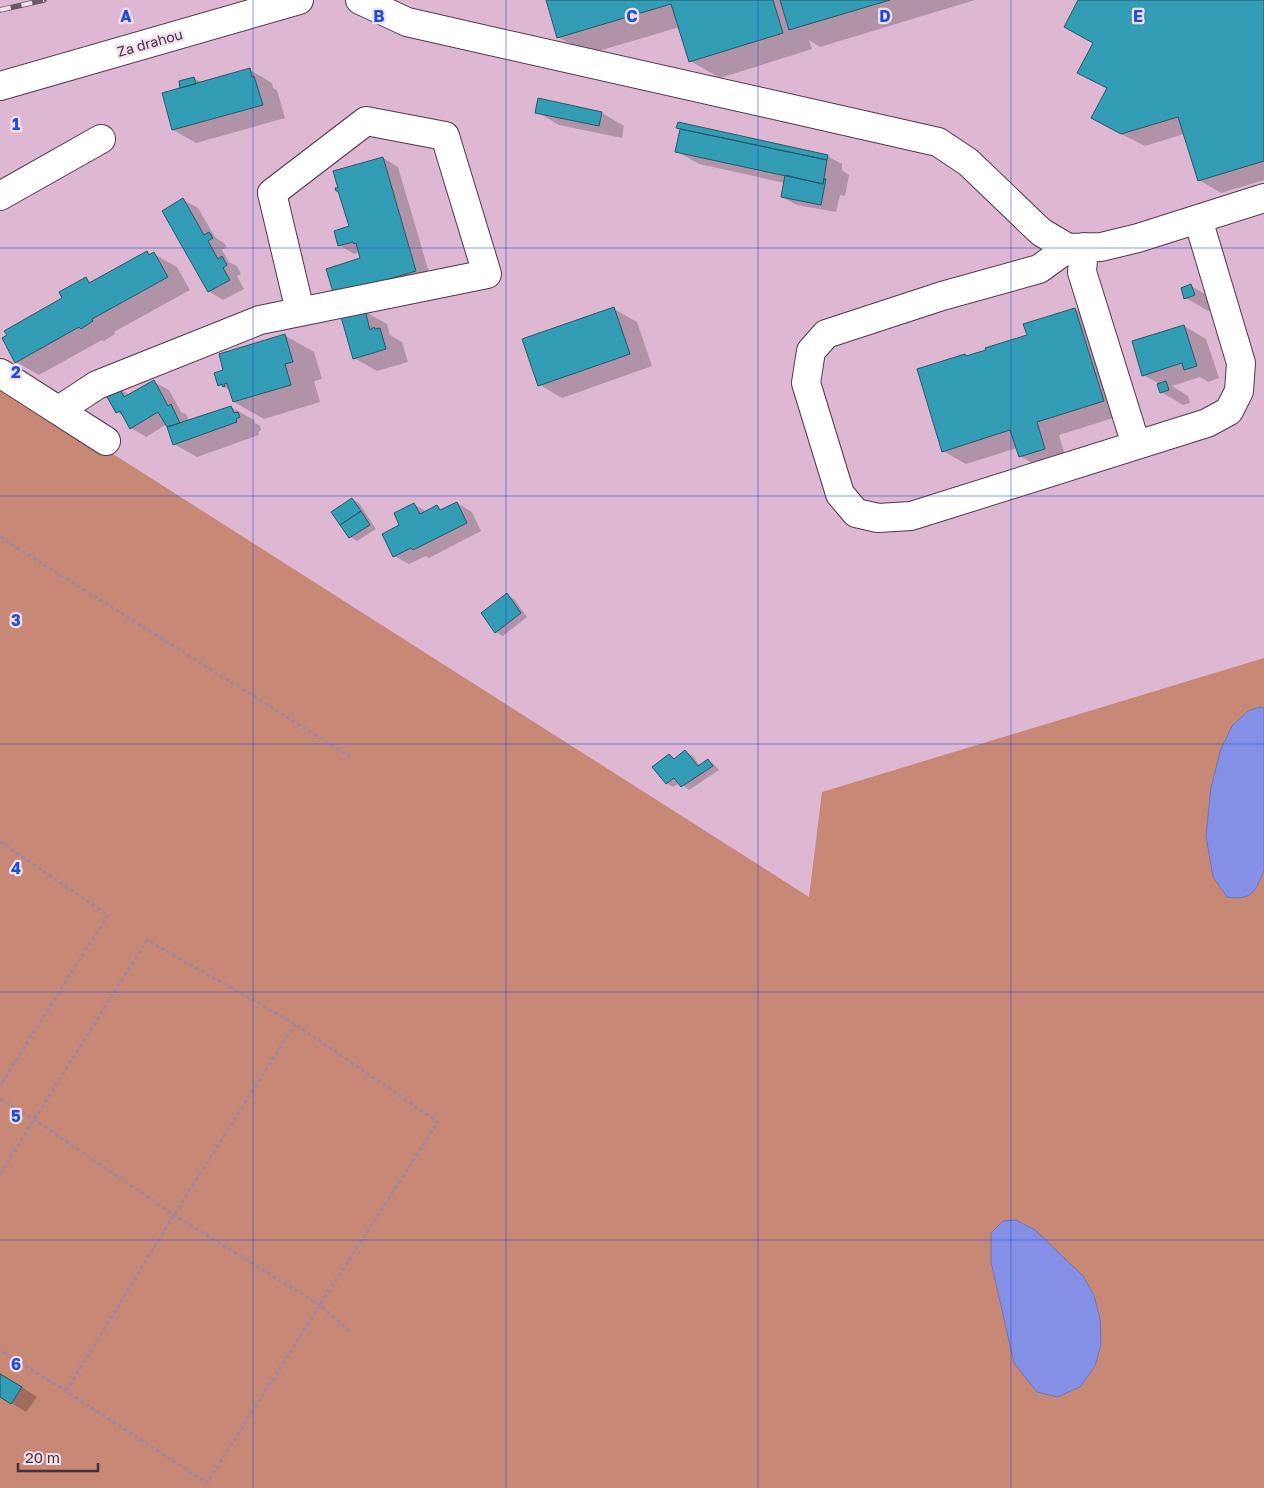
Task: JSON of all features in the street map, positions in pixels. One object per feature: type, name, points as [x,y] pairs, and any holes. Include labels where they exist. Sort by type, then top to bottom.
[{"type":"lane","name":"Za drahou","points":[[0,86],[299,0]]},
{"type":"lane","points":[[360,0],[407,22],[938,142],[968,162],[1041,232],[1076,248],[1101,247],[1138,238],[1264,198]]},
{"type":"lane","points":[[59,410],[97,385],[260,320],[487,274],[444,136],[366,121],[272,193],[300,311]]},
{"type":"lane","points":[[0,196],[101,139]]},
{"type":"lane","points":[[1076,248],[1039,269],[942,296],[826,334],[811,352],[806,383],[840,494],[856,513],[878,518],[911,516],[1207,423],[1229,410],[1239,391],[1241,363],[1198,219]]},
{"type":"lane","points":[[1076,248],[1136,445]]},
{"type":"lane","points":[[0,373],[106,441]]},
{"type":"path","points":[[0,538],[352,758]]},
{"type":"path","points":[[0,842],[108,915],[0,1086]]},
{"type":"path","points":[[0,1174],[147,940],[295,1024],[438,1122],[207,1483],[66,1390],[0,1350]]},
{"type":"path","points":[[66,1390],[295,1024]]},
{"type":"path","points":[[0,1099],[34,1119],[174,1215],[320,1305],[349,1331]]},
{"type":"shaded area","points":[[0,382],[809,897],[822,792],[1264,658],[1264,708],[1260,707],[1259,884],[1264,870],[1264,1488],[0,1488]]},
{"type":"water","points":[[1260,707],[1264,708],[1264,870],[1255,889],[1248,896],[1227,897],[1213,877],[1206,836],[1211,787],[1221,749],[1232,726],[1248,711]]},
{"type":"water","points":[[1016,1220],[1035,1230],[1083,1276],[1094,1295],[1100,1319],[1101,1345],[1095,1366],[1081,1386],[1058,1397],[1037,1392],[1014,1363],[991,1262],[991,1233],[1003,1221]]},
{"type":"building","points":[[546,0],[773,0],[783,33],[689,62],[671,4],[557,38]]},
{"type":"building","points":[[780,0],[890,0],[789,30]]},
{"type":"building","points":[[1078,0],[1264,0],[1264,161],[1198,181],[1178,117],[1121,134],[1091,118],[1107,88],[1077,73],[1093,43],[1064,27]]},
{"type":"building","points":[[250,68],[263,105],[172,130],[162,93]]},
{"type":"building","points":[[194,77],[196,84],[180,88],[179,81]]},
{"type":"building","points":[[538,98],[602,112],[599,126],[535,113]]},
{"type":"building","points":[[678,122],[828,155],[827,160],[676,128]]},
{"type":"building","points":[[680,129],[827,160],[823,184],[675,152]]},
{"type":"building","points":[[383,157],[416,271],[334,295],[326,269],[360,258],[356,243],[338,246],[334,231],[349,226],[338,191],[335,188],[338,188],[333,171]]},
{"type":"building","points":[[785,175],[823,184],[824,179],[826,179],[821,205],[781,197]]},
{"type":"building","points":[[183,198],[204,235],[209,232],[213,238],[208,241],[218,259],[222,256],[227,265],[223,268],[230,280],[208,292],[162,211]]},
{"type":"building","points":[[147,251],[149,255],[154,252],[168,277],[92,319],[93,321],[81,329],[79,327],[15,363],[2,338],[7,335],[4,331],[62,298],[59,292],[86,277],[89,283]]},
{"type":"building","points":[[1191,284],[1195,295],[1184,299],[1181,288]]},
{"type":"building","points":[[614,307],[630,354],[538,386],[522,339]]},
{"type":"building","points":[[1075,308],[1104,401],[1037,422],[1045,449],[1019,457],[1010,430],[942,452],[917,369],[965,354],[966,356],[986,350],[985,348],[1027,335],[1023,324]]},
{"type":"building","points":[[365,310],[370,330],[374,327],[375,329],[380,328],[386,349],[353,359],[341,317]]},
{"type":"building","points":[[1184,325],[1197,366],[1184,370],[1182,363],[1142,376],[1132,341]]},
{"type":"building","points":[[285,334],[293,362],[285,364],[291,385],[233,402],[227,383],[223,387],[222,384],[218,386],[214,373],[223,370],[219,354]]},
{"type":"building","points":[[154,380],[168,406],[171,404],[180,423],[167,427],[158,412],[130,429],[120,411],[116,413],[106,395],[119,387],[124,397]]},
{"type":"building","points":[[1166,381],[1169,390],[1160,393],[1157,384]]},
{"type":"building","points":[[231,406],[234,413],[238,412],[240,417],[236,419],[237,422],[173,445],[167,427]]},
{"type":"building","points":[[352,498],[361,511],[340,525],[331,512]]},
{"type":"building","points":[[457,502],[467,523],[413,550],[411,548],[393,557],[382,534],[399,525],[394,513],[414,503],[420,514],[437,505],[440,510]]},
{"type":"building","points":[[361,511],[370,525],[349,538],[340,525]]},
{"type":"building","points":[[507,593],[521,613],[495,633],[481,613]]},
{"type":"building","points":[[685,750],[698,766],[708,759],[713,766],[681,787],[674,778],[666,784],[652,767],[669,754],[674,759]]},
{"type":"building","points":[[0,1374],[22,1387],[11,1404],[0,1397]]},
{"type":"railway","points":[[0,10],[44,0]]}]
